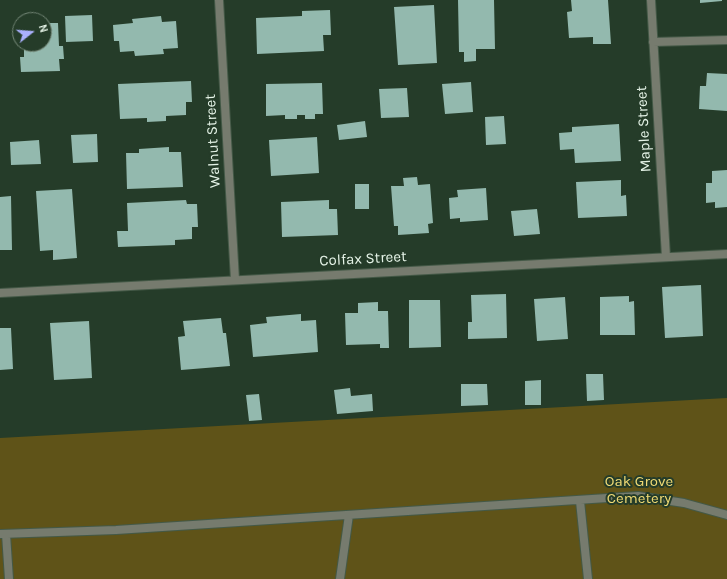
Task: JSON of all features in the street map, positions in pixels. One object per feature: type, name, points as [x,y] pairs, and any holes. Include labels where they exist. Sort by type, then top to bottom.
[{"type":"street","name":"Walnut Street","points":[[219,0],[234,280]]},
{"type":"street","name":"Maple Street","points":[[651,0],[666,257]]},
{"type":"street","points":[[654,42],[727,40]]},
{"type":"street","name":"Colfax Street","points":[[0,293],[727,254]]},
{"type":"street","points":[[9,579],[3,534],[116,530],[580,501],[638,496],[684,503],[727,515]]},
{"type":"street","points":[[580,501],[588,579]]},
{"type":"street","points":[[340,579],[349,515]]},
{"type":"green space","name":"Oak Grove Cemetery","points":[[727,398],[727,579],[0,579],[0,438]]},
{"type":"building","points":[[458,0],[494,0],[495,49],[476,49],[476,61],[464,62],[464,52],[459,52]]},
{"type":"building","points":[[571,0],[608,0],[611,44],[593,44],[593,37],[569,38],[567,12],[572,11]]},
{"type":"building","points":[[700,0],[722,0],[722,1],[700,3]]},
{"type":"building","points":[[434,5],[437,63],[398,65],[394,7]]},
{"type":"building","points":[[330,10],[331,35],[323,35],[324,51],[257,54],[256,18],[302,16],[302,11]]},
{"type":"building","points":[[92,15],[93,41],[66,42],[65,16]]},
{"type":"building","points":[[161,16],[162,22],[176,21],[178,48],[163,49],[164,54],[135,56],[134,51],[120,52],[119,41],[114,41],[113,25],[133,23],[132,19]]},
{"type":"building","points":[[52,23],[58,23],[59,46],[63,46],[64,59],[59,59],[60,71],[21,72],[20,57],[24,57],[24,52],[52,52]]},
{"type":"building","points":[[707,73],[727,74],[727,111],[699,109],[700,86],[706,86]]},
{"type":"building","points":[[191,81],[192,102],[186,102],[186,115],[166,116],[166,121],[147,122],[147,118],[120,119],[118,84]]},
{"type":"building","points":[[471,82],[473,112],[445,114],[442,84]]},
{"type":"building","points":[[322,83],[323,114],[315,114],[315,119],[305,119],[305,115],[297,115],[297,119],[285,119],[285,115],[266,116],[266,84]]},
{"type":"building","points":[[407,88],[409,117],[381,118],[379,89]]},
{"type":"building","points":[[504,116],[506,144],[486,145],[485,117]]},
{"type":"building","points":[[365,121],[367,137],[339,140],[337,125]]},
{"type":"building","points":[[619,124],[621,161],[575,163],[574,149],[560,150],[559,133],[572,132],[572,127]]},
{"type":"building","points":[[97,134],[98,162],[73,163],[71,135]]},
{"type":"building","points":[[317,137],[319,173],[271,176],[269,140]]},
{"type":"building","points":[[39,140],[41,164],[11,165],[10,142]]},
{"type":"building","points":[[169,147],[169,152],[181,152],[183,187],[127,189],[126,153],[139,153],[139,149]]},
{"type":"building","points":[[727,170],[727,207],[715,208],[715,202],[706,203],[706,183],[712,183],[712,171]]},
{"type":"building","points":[[417,177],[418,185],[430,184],[433,223],[428,224],[429,233],[398,235],[398,226],[394,226],[391,186],[404,186],[403,178]]},
{"type":"building","points":[[621,180],[621,196],[626,195],[627,216],[578,218],[576,182]]},
{"type":"building","points":[[355,184],[369,184],[369,209],[355,209]]},
{"type":"building","points":[[486,188],[488,220],[460,222],[460,218],[450,219],[449,198],[458,197],[457,190]]},
{"type":"building","points":[[72,189],[77,258],[53,260],[53,250],[40,251],[36,191]]},
{"type":"building","points":[[11,196],[12,250],[0,250],[0,197]]},
{"type":"building","points":[[186,200],[187,204],[197,204],[198,227],[192,227],[192,239],[175,240],[175,245],[118,247],[117,231],[128,231],[127,203]]},
{"type":"building","points":[[329,200],[329,209],[337,209],[338,235],[282,237],[281,202]]},
{"type":"building","points":[[537,209],[540,234],[514,236],[511,211]]},
{"type":"building","points":[[701,285],[703,336],[665,338],[662,287]]},
{"type":"building","points":[[506,294],[507,338],[468,339],[468,322],[472,322],[471,295]]},
{"type":"building","points":[[629,296],[629,302],[634,301],[635,335],[600,335],[600,297]]},
{"type":"building","points":[[565,297],[568,339],[537,341],[534,299]]},
{"type":"building","points":[[409,300],[440,300],[441,347],[409,348]]},
{"type":"building","points":[[378,302],[378,311],[388,311],[389,348],[380,348],[380,344],[346,345],[345,313],[358,313],[358,303]]},
{"type":"building","points":[[301,314],[301,321],[316,320],[318,352],[253,357],[250,325],[267,323],[266,317]]},
{"type":"building","points":[[221,318],[223,333],[226,333],[230,366],[181,370],[178,337],[185,336],[183,321]]},
{"type":"building","points":[[89,321],[92,378],[54,380],[50,323]]},
{"type":"building","points":[[0,328],[11,328],[13,369],[0,370]]},
{"type":"building","points":[[586,374],[603,374],[604,400],[587,401]]},
{"type":"building","points":[[541,380],[541,405],[525,405],[525,381]]},
{"type":"building","points":[[461,384],[487,384],[488,405],[461,406]]},
{"type":"building","points":[[350,388],[351,396],[372,394],[373,411],[337,414],[334,390]]},
{"type":"building","points":[[259,394],[262,420],[249,421],[246,395]]}]
